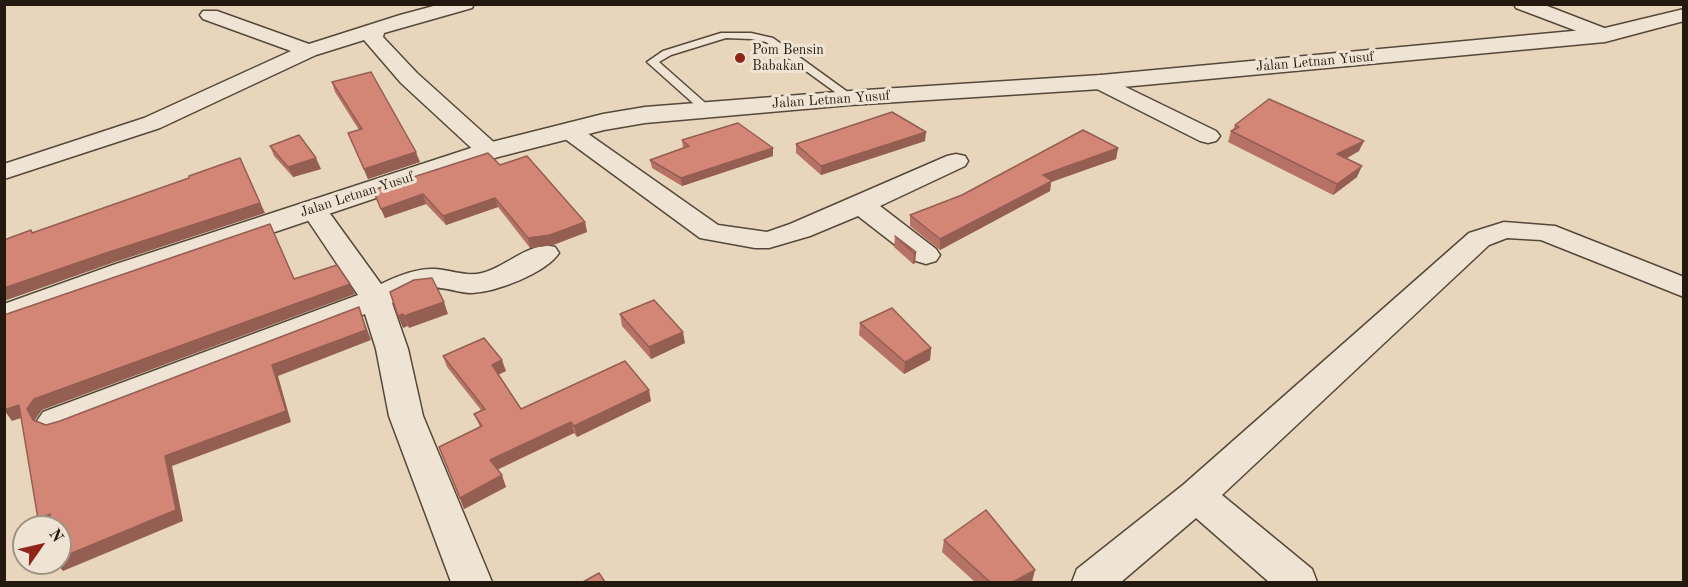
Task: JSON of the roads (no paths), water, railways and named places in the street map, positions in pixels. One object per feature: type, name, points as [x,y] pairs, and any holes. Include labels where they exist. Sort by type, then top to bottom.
[{"type":"street","points":[[4,172],[152,123],[309,51],[436,8],[465,4]]},
{"type":"street","points":[[1523,4],[1605,35]]},
{"type":"street","points":[[210,15],[309,51]]},
{"type":"street","name":"Jalan Letnan Yusuf","points":[[4,316],[124,272],[489,151],[645,115],[849,98],[1101,82],[1605,35],[1683,15]]},
{"type":"street","points":[[375,30],[373,38],[377,44],[409,78],[489,151]]},
{"type":"street","points":[[1101,82],[1208,136]]},
{"type":"street","points":[[568,131],[710,232],[732,237],[769,240],[861,205],[956,161]]},
{"type":"street","points":[[861,205],[926,255]]},
{"type":"street","points":[[314,210],[376,299],[392,349],[406,416],[472,582]]},
{"type":"street","points":[[1092,582],[1196,496],[1479,239],[1504,230],[1545,232],[1683,288]]},
{"type":"street","points":[[55,422],[376,299],[400,287],[430,278],[475,283],[491,280],[517,270],[545,253]]},
{"type":"street","points":[[1196,496],[1297,582]]},
{"type":"lane","points":[[707,110],[652,62],[667,53],[725,35],[769,40],[849,98]]},
{"type":"place","name":"Pom Bensin Babakan","points":[[740,58]]}]
